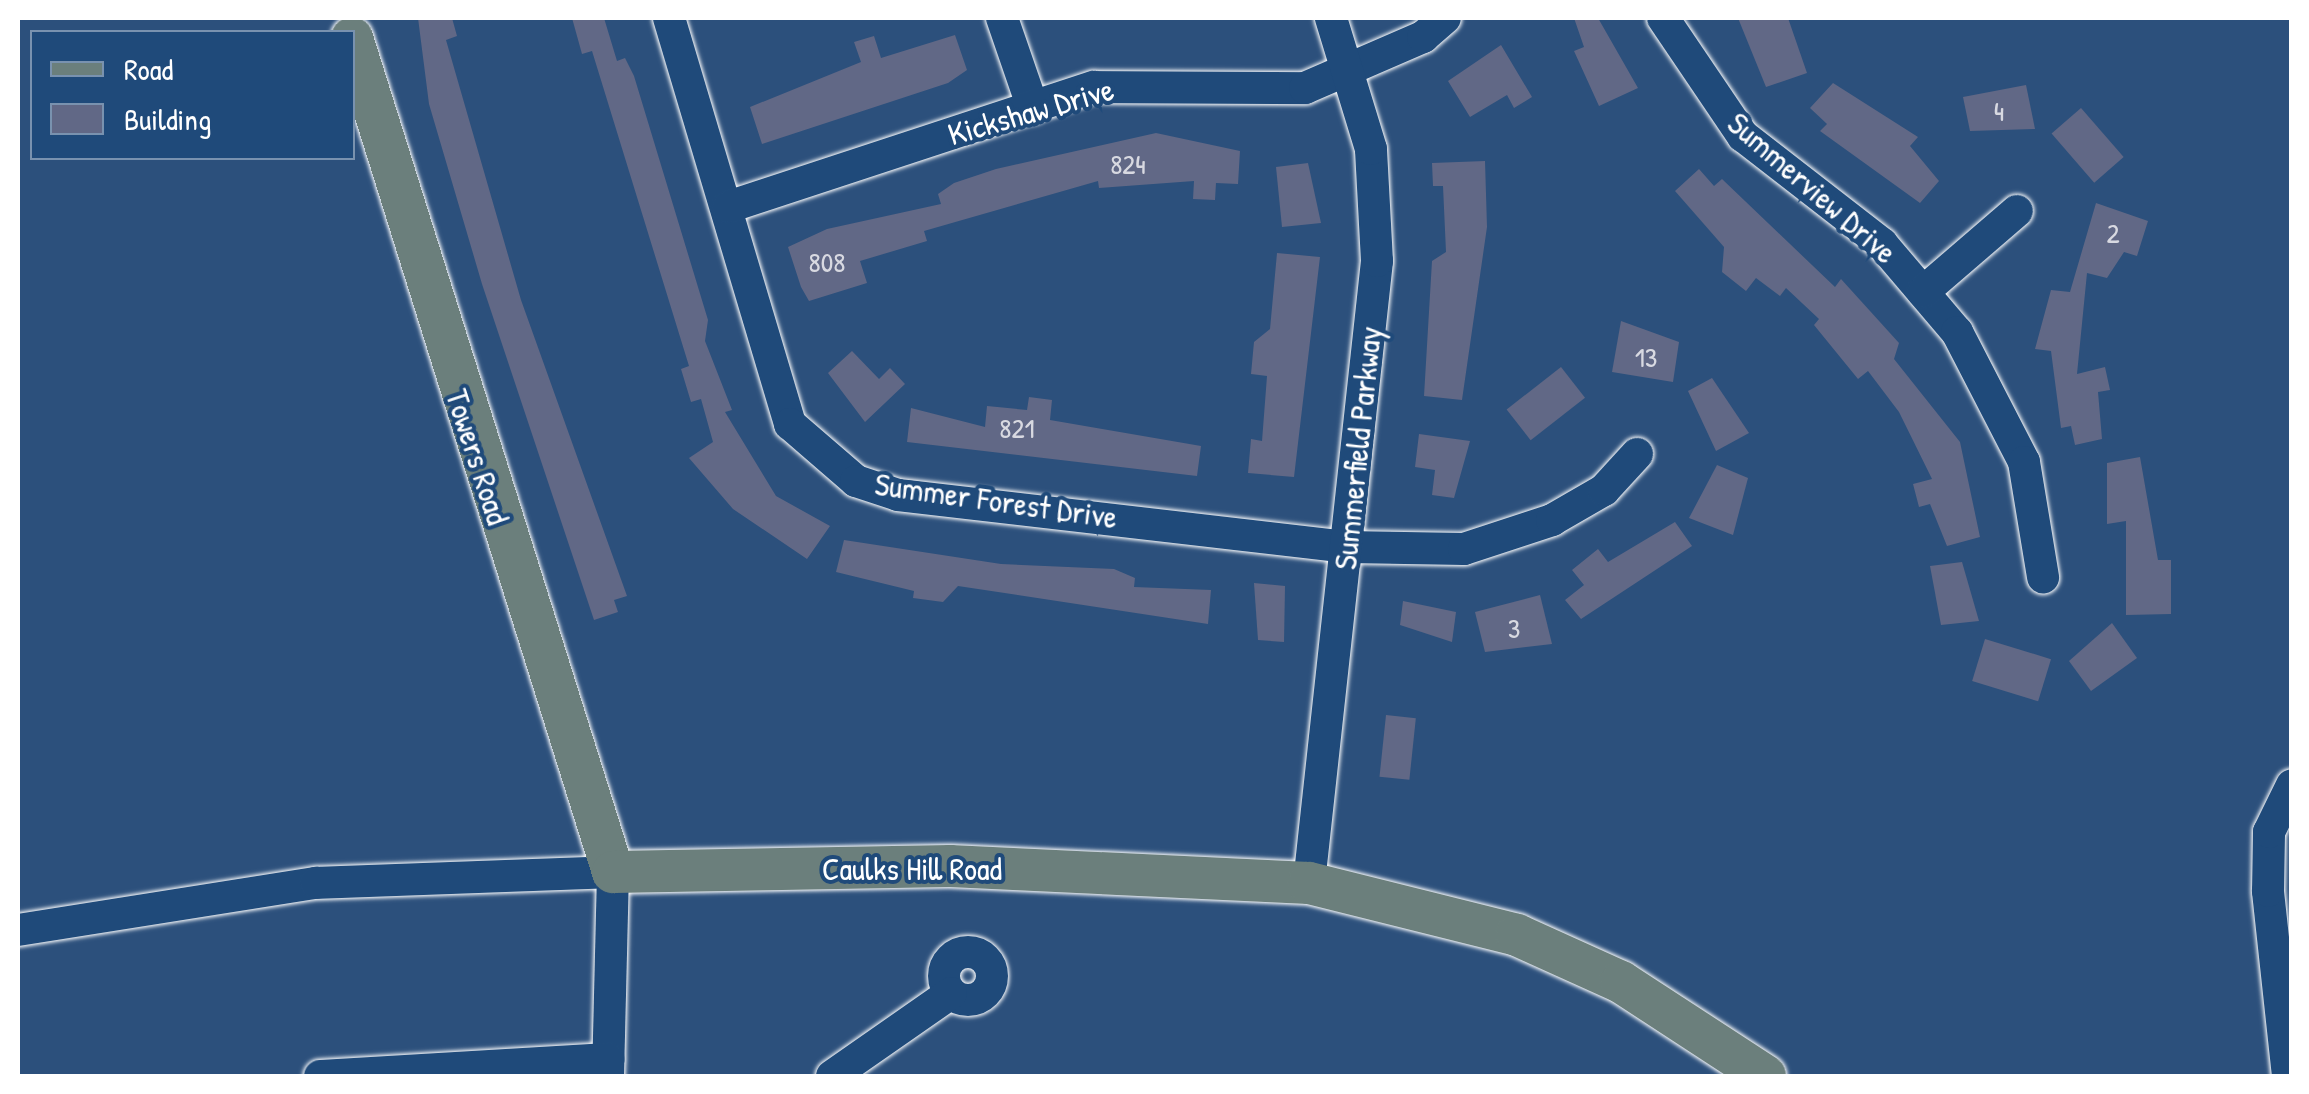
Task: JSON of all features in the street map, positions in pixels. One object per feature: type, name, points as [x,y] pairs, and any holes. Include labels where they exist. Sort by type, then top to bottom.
[{"type":"main road","name":"Towers Road","points":[[355,45],[613,872]]},
{"type":"main road","name":"Caulks Hill Road","points":[[613,872],[950,866],[1309,883],[1517,935],[1621,982],[1765,1076]]},
{"type":"street","name":"Summer Forest Drive","points":[[669,18],[790,424],[856,481],[898,495],[1346,547],[1464,549],[1552,520],[1604,490],[1637,454]]},
{"type":"street","points":[[1002,18],[1033,108]]},
{"type":"street","name":"Summerfield Parkway","points":[[1309,883],[1377,232],[1371,150],[1349,66],[1331,18]]},
{"type":"street","name":"Kickshaw Drive","points":[[728,207],[1033,108],[1138,82],[1238,93],[1305,88],[1423,37],[1445,18]]},
{"type":"street","name":"Summerview Drive","points":[[1663,18],[1743,136],[1882,244],[1924,292],[1981,371],[2024,462],[2043,577]]},
{"type":"street","points":[[1924,292],[2018,211]]},
{"type":"street","points":[[2288,1076],[2268,890],[2270,832],[2292,785]]},
{"type":"street","points":[[320,1076],[608,1068],[613,872]]},
{"type":"street","name":"Caulks Hill Road","points":[[18,930],[316,883],[613,872]]},
{"type":"street","points":[[832,1076],[951,993]]},
{"type":"building","points":[[418,18],[452,18],[457,36],[446,40],[521,300],[627,596],[614,600],[618,612],[594,620],[482,284],[429,104]]},
{"type":"building","points":[[572,18],[604,18],[617,61],[625,58],[634,76],[708,320],[705,341],[732,410],[725,412],[776,496],[830,526],[807,559],[733,509],[689,458],[713,442],[701,399],[691,402],[681,369],[689,366],[592,51],[582,54]]},
{"type":"building","points":[[1574,18],[1598,18],[1638,88],[1599,106],[1574,51],[1584,47]]},
{"type":"building","points":[[1738,18],[1788,18],[1807,73],[1766,87]]},
{"type":"building","points":[[955,35],[967,70],[948,83],[762,144],[750,107],[861,62],[854,42],[874,36],[881,58]]},
{"type":"building","points":[[1501,45],[1532,97],[1514,108],[1507,95],[1470,117],[1448,81]]},
{"type":"building","points":[[1833,83],[1918,137],[1910,146],[1939,181],[1920,203],[1820,131],[1827,124],[1810,108]]},
{"type":"building","points":[[2026,85],[2035,129],[1970,131],[1963,97]]},
{"type":"building","points":[[2081,108],[2124,157],[2094,183],[2052,134]]},
{"type":"building","points":[[1156,133],[1240,151],[1238,184],[1216,183],[1215,200],[1193,199],[1194,181],[1099,188],[1098,181],[924,231],[927,241],[860,261],[867,283],[809,301],[801,287],[788,247],[827,229],[941,204],[938,194],[954,183],[996,169]]},
{"type":"building","points":[[1485,161],[1487,227],[1462,400],[1424,396],[1432,261],[1446,252],[1443,186],[1433,186],[1432,163]]},
{"type":"building","points":[[1308,163],[1321,223],[1282,227],[1276,167]]},
{"type":"building","points":[[1699,169],[1714,186],[1722,179],[1835,287],[1841,279],[1899,343],[1894,359],[1960,442],[1980,537],[1947,546],[1930,504],[1919,507],[1913,484],[1932,479],[1899,412],[1868,371],[1858,379],[1814,325],[1819,319],[1786,288],[1780,296],[1756,278],[1746,291],[1722,272],[1724,247],[1675,191]]},
{"type":"building","points":[[2096,203],[2148,221],[2137,256],[2124,252],[2107,278],[2087,273],[2077,374],[2105,367],[2110,390],[2098,392],[2102,439],[2075,445],[2071,426],[2061,428],[2051,351],[2035,349],[2051,290],[2070,292]]},
{"type":"building","points":[[1277,253],[1320,257],[1294,477],[1248,473],[1251,439],[1262,441],[1267,376],[1251,374],[1254,342],[1270,329]]},
{"type":"building","points":[[1621,321],[1679,342],[1673,382],[1612,372]]},
{"type":"building","points":[[852,351],[879,379],[890,368],[905,384],[865,422],[828,373]]},
{"type":"building","points":[[1561,367],[1585,398],[1531,440],[1507,409]]},
{"type":"building","points":[[1712,378],[1749,433],[1716,451],[1688,391]]},
{"type":"building","points":[[1029,397],[1052,400],[1050,420],[1201,446],[1197,476],[907,442],[911,408],[985,427],[987,406],[1027,410]]},
{"type":"building","points":[[1419,434],[1470,441],[1454,498],[1432,495],[1435,470],[1415,467]]},
{"type":"building","points":[[2140,457],[2158,560],[2171,560],[2171,614],[2126,615],[2126,521],[2107,524],[2107,463]]},
{"type":"building","points":[[1717,465],[1748,478],[1733,535],[1689,518]]},
{"type":"building","points":[[1675,522],[1692,546],[1581,619],[1565,600],[1584,585],[1572,570],[1598,549],[1608,562]]},
{"type":"building","points":[[844,540],[1001,564],[1114,569],[1135,578],[1134,587],[1211,590],[1208,624],[958,586],[943,602],[913,598],[914,591],[836,572]]},
{"type":"building","points":[[1962,562],[1979,621],[1941,625],[1930,566]]},
{"type":"building","points":[[1254,583],[1285,586],[1284,642],[1258,640]]},
{"type":"building","points":[[1540,595],[1552,644],[1485,652],[1475,612]]},
{"type":"building","points":[[1403,601],[1456,612],[1452,642],[1400,625]]},
{"type":"building","points":[[2112,623],[2137,658],[2091,691],[2069,661]]},
{"type":"building","points":[[1985,639],[2051,659],[2038,701],[1972,681]]},
{"type":"building","points":[[1386,715],[1416,718],[1409,780],[1380,777]]}]
